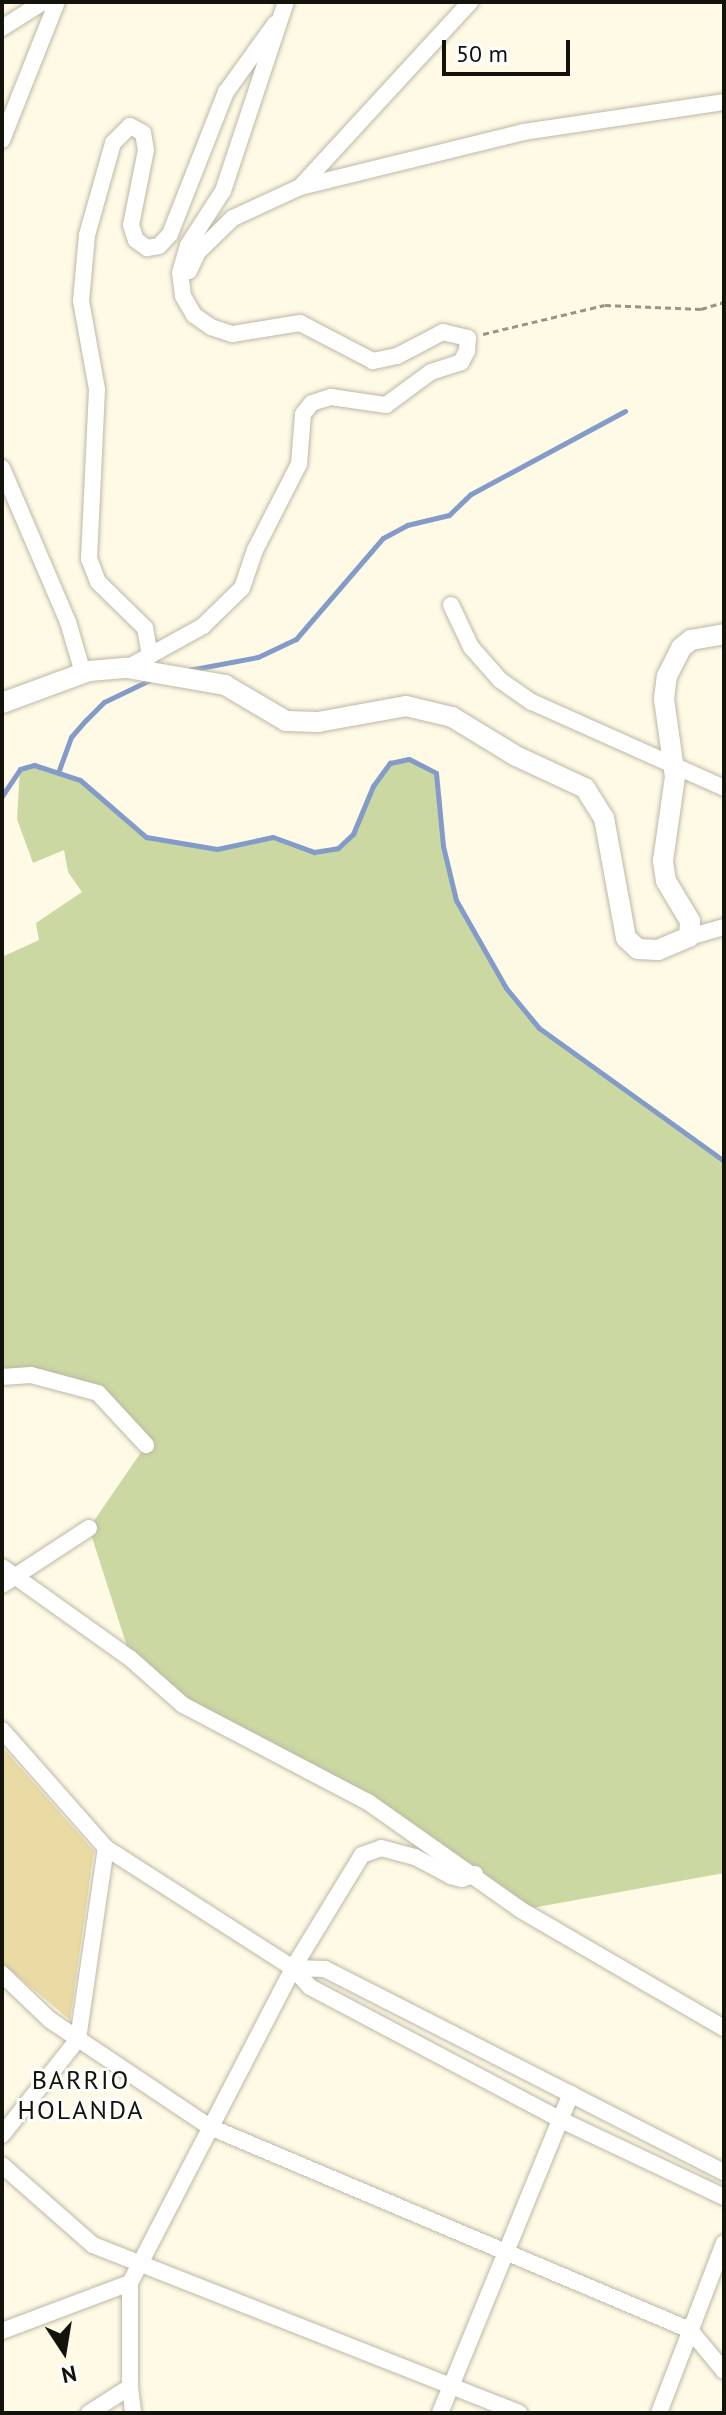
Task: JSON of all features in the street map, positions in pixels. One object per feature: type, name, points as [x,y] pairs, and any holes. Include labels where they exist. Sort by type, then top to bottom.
[{"type":"street","points":[[2,28],[43,2]]},
{"type":"street","points":[[2,140],[57,2]]},
{"type":"street","points":[[127,668],[203,626],[242,588],[255,550],[299,464],[303,414],[312,403],[331,397],[386,405],[431,372],[461,362],[468,338],[443,332],[397,356],[373,361],[300,323],[232,334],[211,327],[194,315],[182,287],[180,273],[188,245],[229,177],[286,2]]},
{"type":"street","points":[[300,187],[470,2]]},
{"type":"street","points":[[150,656],[145,628],[98,582],[89,559],[97,389],[81,301],[85,247],[113,143],[130,126],[143,133],[146,150],[131,225],[136,240],[147,248],[159,246],[170,234],[226,92],[279,19]]},
{"type":"street","points":[[182,287],[198,252],[233,218],[300,187],[524,132],[724,102]]},
{"type":"street","points":[[2,468],[68,622],[83,673]]},
{"type":"street","points":[[451,605],[471,647],[500,680],[532,702],[724,788]]},
{"type":"street","points":[[689,937],[690,921],[666,881],[663,861],[674,767],[664,699],[672,660],[691,640],[724,634]]},
{"type":"street","points":[[2,703],[83,673],[127,668],[225,685],[286,721],[318,722],[395,706],[452,717],[516,756],[571,779],[594,798],[604,818],[623,927],[631,944],[658,950],[724,927]]},
{"type":"street","points":[[2,1377],[31,1375],[98,1393],[146,1445]]},
{"type":"street","points":[[89,1528],[6,1576],[131,1659],[183,1705],[368,1802],[475,1874],[521,1910],[724,2028]]},
{"type":"street","points":[[2,1730],[106,1848],[293,1968],[310,1987],[559,2119],[724,2197]]},
{"type":"street","points":[[2,2135],[78,2039],[106,1848]]},
{"type":"street","points":[[133,2413],[130,2283],[293,1968],[362,1855],[381,1848],[415,1857],[450,1876],[462,1879],[475,1874]]},
{"type":"street","points":[[293,1968],[325,1969],[724,2172]]},
{"type":"street","points":[[2,1974],[78,2039],[210,2127],[690,2330],[724,2371]]},
{"type":"street","points":[[440,2413],[571,2094]]},
{"type":"street","points":[[2,2165],[93,2245],[519,2413]]},
{"type":"street","points":[[659,2413],[724,2243]]},
{"type":"street","points":[[2,2331],[130,2283]]},
{"type":"street","points":[[89,2413],[130,2387]]},
{"type":"path","points":[[468,338],[605,305],[701,309],[724,302]]},
{"type":"green space","points":[[409,759],[436,773],[443,846],[456,900],[506,988],[539,1028],[724,1161],[724,1873],[521,1910],[368,1802],[183,1705],[131,1659],[89,1528],[146,1445],[98,1393],[2,1377],[2,957],[39,940],[36,923],[82,892],[68,872],[64,850],[33,863],[17,819],[20,769],[35,765],[80,780],[146,837],[217,849],[273,837],[314,852],[338,848],[353,834],[373,786],[390,763]]},
{"type":"building","points":[[2,1747],[94,1851],[70,2020],[2,1963]]},
{"type":"waterway","points":[[189,670],[258,657],[296,639],[383,538],[407,525],[449,515],[471,494],[625,411]]},
{"type":"waterway","points":[[59,770],[71,737],[104,702],[152,679]]},
{"type":"waterway","points":[[2,796],[20,769],[34,765],[80,780],[146,837],[217,849],[273,837],[314,852],[338,848],[353,834],[373,786],[390,763],[409,759],[436,773],[443,846],[456,900],[506,988],[539,1028],[724,1161]]},
{"type":"district","name":"BARRIO HOLANDA","points":[[81,2095]]}]
